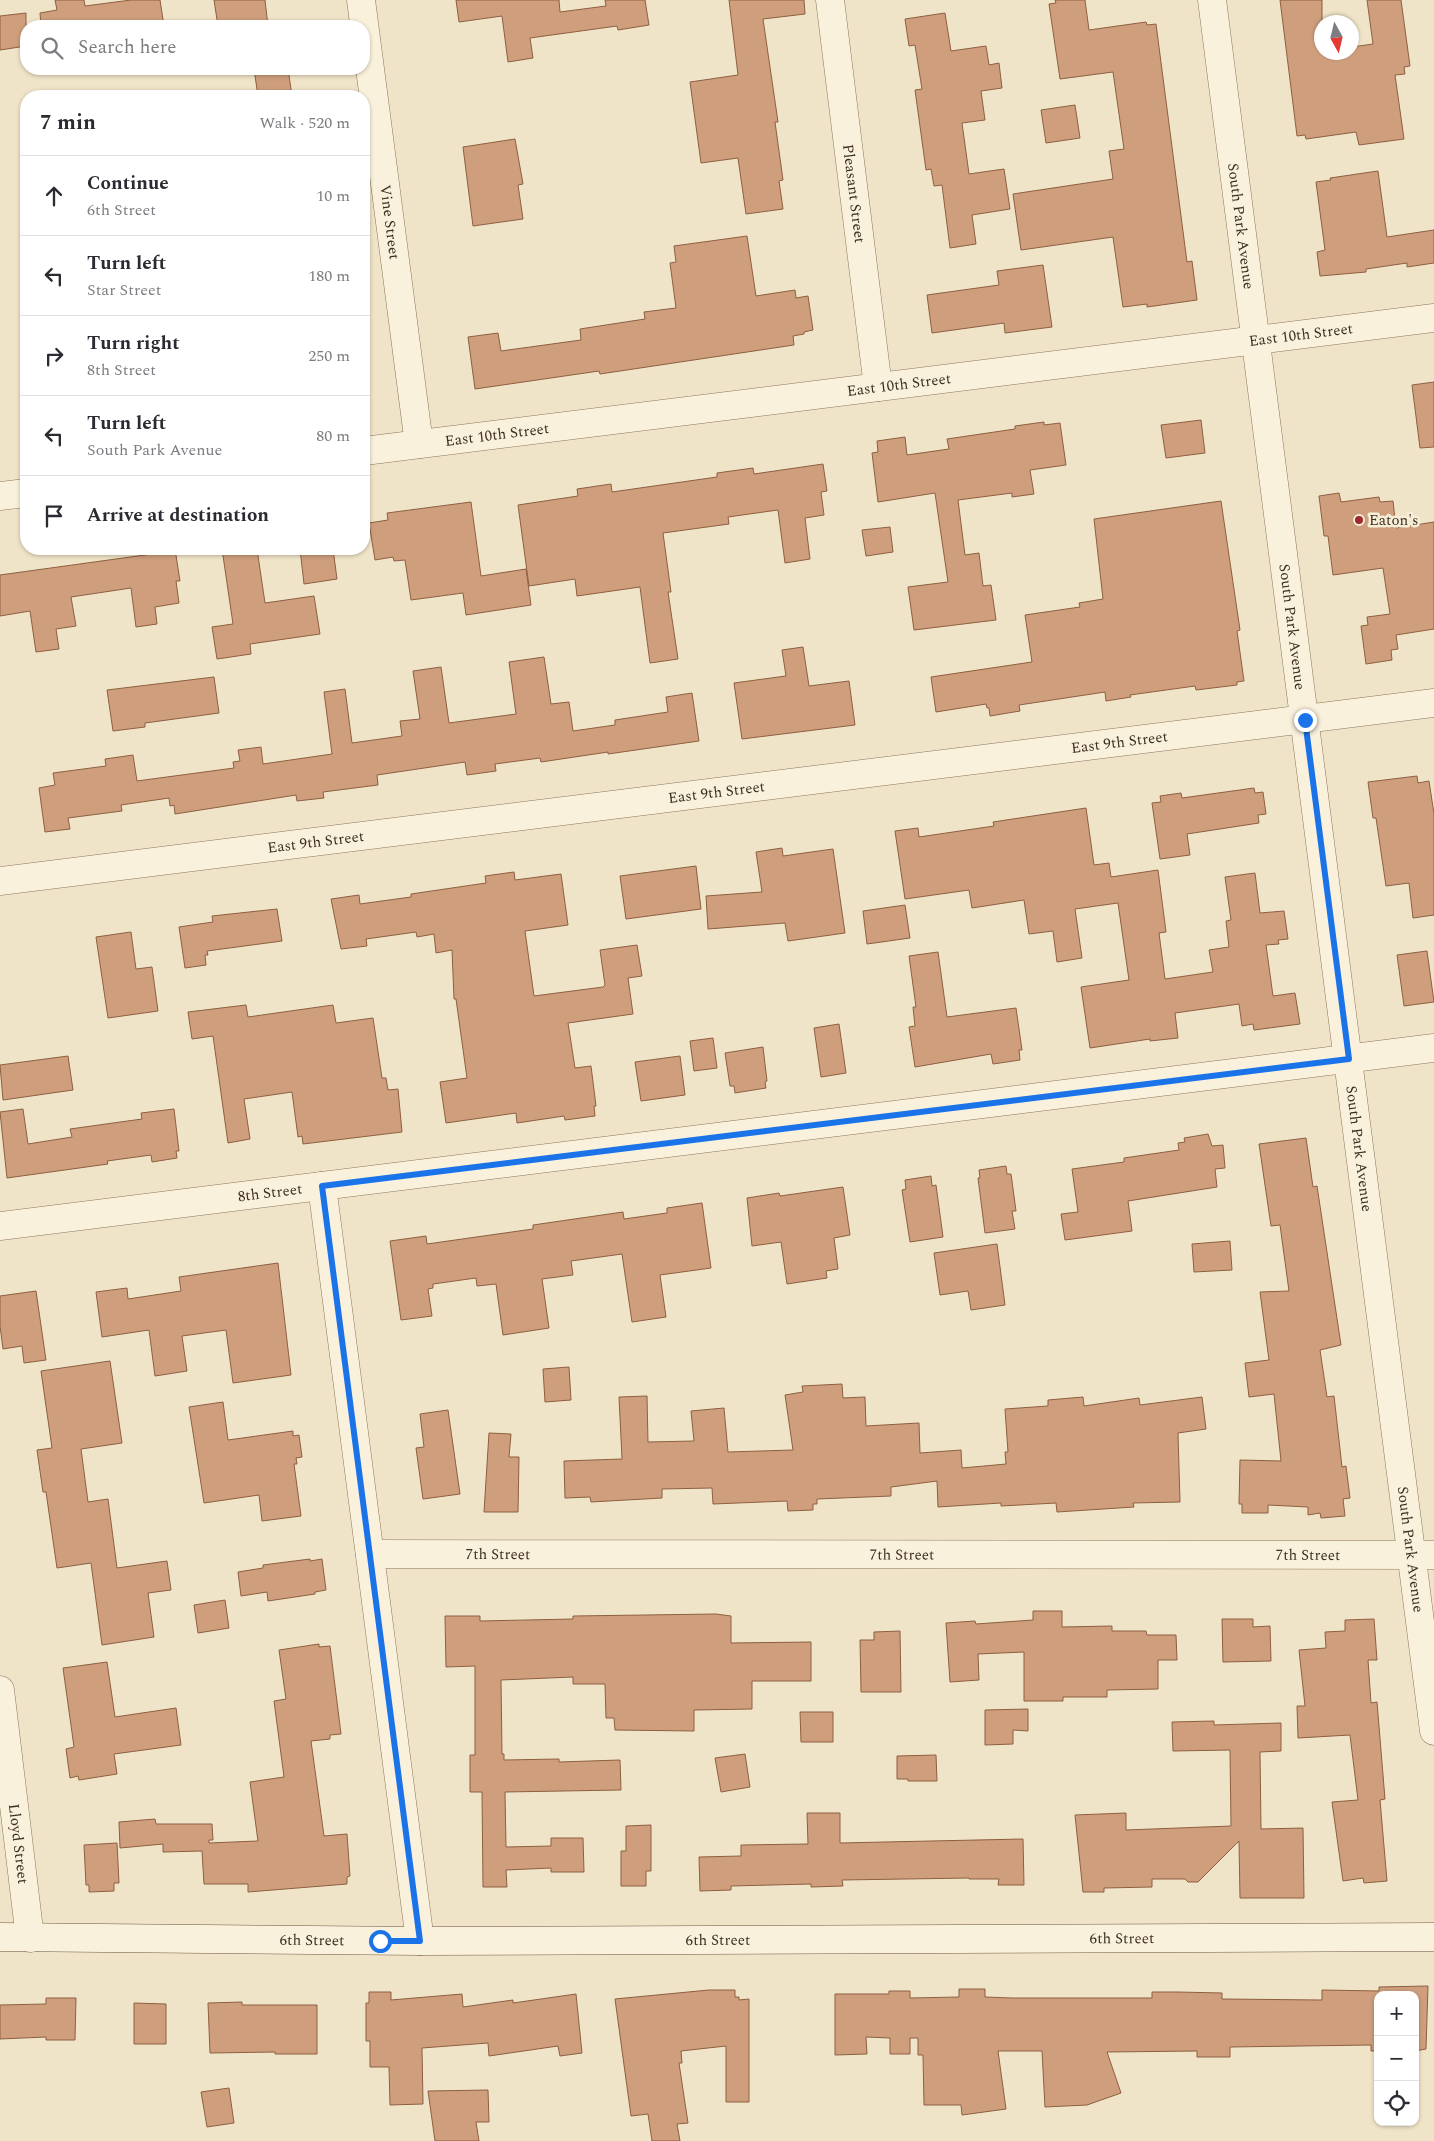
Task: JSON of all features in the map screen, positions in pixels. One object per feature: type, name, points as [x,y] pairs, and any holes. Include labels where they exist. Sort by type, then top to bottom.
[{"type":"street","name":"Vine Street","points":[[361,0],[364,20]]},
{"type":"street","name":"Pleasant Street","points":[[830,0],[878,387]]},
{"type":"street","name":"South Park Avenue","points":[[1212,0],[1349,1059],[1424,1556],[1434,1731]]},
{"type":"street","name":"Vine Street","points":[[370,69],[419,444]]},
{"type":"street","name":"East 10th Street","points":[[370,450],[1434,318]]},
{"type":"street","points":[[0,496],[20,494]]},
{"type":"street","name":"East 9th Street","points":[[0,881],[1434,703]]},
{"type":"street","name":"8th Street","points":[[0,1226],[1434,1048]]},
{"type":"street","points":[[322,1186],[420,1941]]},
{"type":"street","name":"7th Street","points":[[370,1554],[1424,1556]]},
{"type":"street","name":"Lloyd Street","points":[[0,1690],[30,1938]]},
{"type":"street","name":"6th Street","points":[[0,1937],[420,1941],[1434,1937]]},
{"type":"building","points":[[55,0],[84,0],[85,6],[131,0],[160,0],[163,20],[41,20],[40,13],[57,10]]},
{"type":"building","points":[[214,0],[265,0],[267,20],[217,20]]},
{"type":"building","points":[[456,0],[559,0],[560,12],[606,6],[605,0],[645,0],[649,25],[618,30],[617,26],[530,38],[533,58],[508,62],[502,16],[459,22]]},
{"type":"building","points":[[729,0],[804,0],[805,14],[763,19],[778,122],[775,122],[783,180],[779,181],[783,209],[746,214],[738,158],[701,163],[690,82],[738,75]]},
{"type":"building","points":[[1055,0],[1085,0],[1089,30],[1146,22],[1147,25],[1156,24],[1187,262],[1192,261],[1197,300],[1147,307],[1147,304],[1123,307],[1113,237],[1021,250],[1013,194],[1113,179],[1109,151],[1124,149],[1113,72],[1060,79],[1049,4],[1056,3]]},
{"type":"building","points":[[1280,0],[1322,0],[1322,15],[1314,15],[1314,60],[1359,60],[1359,46],[1373,44],[1367,0],[1401,0],[1410,66],[1404,67],[1405,74],[1395,75],[1404,139],[1359,145],[1356,132],[1306,139],[1305,135],[1297,136]]},
{"type":"building","points":[[26,13],[26,20],[20,20],[20,47],[0,50],[0,16]]},
{"type":"building","points":[[945,13],[951,51],[986,46],[989,65],[999,63],[1002,88],[981,91],[985,120],[962,123],[969,174],[1004,169],[1010,209],[972,215],[976,244],[950,248],[942,185],[934,186],[931,169],[926,170],[915,90],[922,89],[915,45],[909,46],[905,19]]},
{"type":"building","points":[[255,75],[289,75],[291,90],[257,90]]},
{"type":"building","points":[[1075,105],[1080,138],[1046,143],[1041,110]]},
{"type":"building","points":[[515,139],[523,184],[518,185],[523,219],[473,226],[463,147]]},
{"type":"building","points":[[1378,171],[1387,237],[1434,230],[1434,263],[1407,267],[1407,263],[1366,269],[1366,272],[1320,276],[1317,252],[1325,250],[1316,182]]},
{"type":"building","points":[[747,236],[756,296],[795,290],[796,298],[808,296],[813,330],[793,336],[794,345],[600,374],[599,371],[475,389],[468,337],[498,333],[501,351],[581,340],[580,329],[645,319],[644,312],[676,308],[670,263],[676,262],[674,246]]},
{"type":"building","points":[[1043,265],[1052,327],[1005,333],[1004,323],[932,333],[927,295],[999,285],[997,271]]},
{"type":"building","points":[[1434,382],[1434,447],[1420,448],[1412,385]]},
{"type":"building","points":[[1201,420],[1205,453],[1166,458],[1161,425]]},
{"type":"building","points":[[1044,422],[1044,425],[1060,423],[1066,465],[1030,470],[1034,494],[1012,497],[1012,493],[958,500],[965,555],[979,553],[983,586],[991,585],[996,620],[914,630],[908,587],[948,582],[935,493],[878,502],[872,453],[878,452],[877,441],[905,437],[907,455],[949,449],[947,439],[1015,429],[1015,426]]},
{"type":"building","points":[[823,464],[827,491],[821,492],[824,515],[805,518],[810,559],[785,563],[778,510],[728,517],[729,524],[663,533],[671,592],[668,592],[678,659],[650,663],[640,587],[577,596],[575,579],[529,586],[518,505],[578,496],[577,489],[611,484],[612,492],[717,477],[717,473],[753,468],[754,474]]},
{"type":"building","points":[[1339,493],[1341,502],[1379,497],[1380,502],[1393,501],[1396,528],[1434,522],[1434,629],[1396,635],[1398,649],[1391,650],[1392,660],[1366,664],[1361,626],[1368,625],[1367,617],[1390,614],[1383,568],[1333,575],[1328,536],[1324,536],[1319,496]]},
{"type":"building","points":[[1221,501],[1240,630],[1237,631],[1244,681],[1237,682],[1237,685],[1196,690],[1195,686],[1130,695],[1131,697],[1106,701],[1105,692],[1019,705],[1020,711],[990,716],[989,708],[987,708],[986,704],[936,712],[931,677],[1032,662],[1025,615],[1080,607],[1079,603],[1103,599],[1094,519]]},
{"type":"building","points":[[471,502],[481,576],[526,569],[531,605],[466,615],[463,593],[411,600],[405,560],[394,561],[393,557],[375,560],[370,523],[388,520],[387,513]]},
{"type":"building","points":[[890,527],[893,552],[866,556],[862,530]]},
{"type":"building","points":[[145,555],[176,555],[180,581],[176,581],[179,603],[155,607],[157,624],[136,627],[131,588],[71,597],[76,626],[56,629],[59,649],[36,652],[30,611],[0,616],[0,575]]},
{"type":"building","points":[[223,555],[258,555],[265,603],[314,596],[320,634],[250,644],[251,654],[217,659],[212,627],[233,624]]},
{"type":"building","points":[[301,555],[334,555],[337,579],[304,584]]},
{"type":"building","points":[[803,647],[809,686],[849,681],[855,725],[742,739],[734,683],[786,676],[782,650]]},
{"type":"building","points":[[544,657],[551,704],[569,702],[573,731],[615,725],[615,720],[668,712],[666,697],[692,693],[699,741],[541,762],[540,758],[495,764],[496,771],[467,775],[465,762],[377,775],[378,785],[323,792],[324,798],[297,801],[296,795],[175,814],[174,805],[170,806],[169,798],[121,805],[122,811],[68,818],[70,829],[45,832],[39,788],[55,785],[53,773],[106,766],[105,759],[133,755],[137,781],[234,768],[233,762],[240,761],[238,750],[261,747],[263,764],[332,754],[324,692],[345,689],[352,743],[402,736],[400,721],[420,719],[413,671],[441,667],[449,723],[516,714],[509,662]]},
{"type":"building","points":[[214,677],[219,713],[145,723],[145,727],[113,731],[107,690]]},
{"type":"building","points":[[1417,776],[1418,783],[1429,781],[1434,814],[1434,915],[1413,918],[1409,883],[1386,886],[1376,818],[1373,818],[1368,782]]},
{"type":"building","points":[[1254,788],[1255,793],[1263,792],[1266,814],[1258,815],[1259,823],[1187,834],[1190,855],[1160,859],[1152,803],[1161,802],[1160,796],[1181,793],[1182,798]]},
{"type":"building","points":[[1086,808],[1094,865],[1109,863],[1111,877],[1158,870],[1166,932],[1159,933],[1165,979],[1213,972],[1209,950],[1229,947],[1226,921],[1231,920],[1225,877],[1255,873],[1260,913],[1284,911],[1288,939],[1278,940],[1279,944],[1266,945],[1273,996],[1295,993],[1300,1024],[1254,1030],[1253,1024],[1242,1026],[1239,1004],[1175,1013],[1178,1038],[1150,1041],[1150,1039],[1090,1048],[1081,987],[1129,980],[1118,903],[1075,909],[1082,958],[1057,962],[1053,931],[1029,934],[1024,900],[972,908],[969,890],[905,899],[895,831],[918,828],[919,837],[994,826],[993,822]]},
{"type":"building","points":[[782,848],[783,856],[833,849],[845,933],[788,941],[785,923],[708,929],[706,896],[762,892],[756,852]]},
{"type":"building","points":[[696,866],[701,909],[626,919],[620,876]]},
{"type":"building","points":[[514,872],[515,880],[561,874],[568,925],[525,931],[534,996],[603,987],[605,985],[600,950],[637,945],[642,976],[628,978],[633,1014],[568,1023],[575,1068],[591,1066],[596,1106],[594,1106],[595,1116],[565,1120],[564,1116],[517,1123],[516,1113],[446,1123],[440,1082],[467,1078],[456,999],[454,999],[452,950],[436,953],[434,934],[417,937],[416,932],[366,939],[367,946],[341,949],[331,899],[359,895],[360,904],[411,897],[411,894],[486,883],[485,876]]},
{"type":"building","points":[[905,905],[910,938],[867,944],[863,911]]},
{"type":"building","points":[[277,909],[282,941],[207,951],[208,955],[205,955],[206,965],[185,968],[179,927],[213,922],[212,916]]},
{"type":"building","points":[[131,932],[136,969],[152,967],[158,1011],[108,1018],[96,937]]},
{"type":"building","points":[[1427,951],[1434,1002],[1404,1006],[1397,955]]},
{"type":"building","points":[[938,952],[947,1017],[1016,1008],[1022,1050],[1019,1050],[1020,1060],[993,1064],[991,1054],[915,1067],[909,1027],[915,1026],[913,1007],[916,1007],[909,956]]},
{"type":"building","points":[[246,1005],[248,1017],[333,1005],[336,1023],[373,1018],[382,1078],[386,1078],[388,1090],[398,1089],[402,1132],[303,1144],[302,1136],[298,1137],[292,1092],[244,1099],[250,1139],[228,1143],[213,1036],[192,1039],[188,1012]]},
{"type":"building","points":[[839,1024],[846,1073],[821,1077],[814,1028]]},
{"type":"building","points":[[713,1038],[717,1068],[694,1071],[690,1041]]},
{"type":"building","points":[[763,1047],[767,1081],[765,1082],[766,1088],[735,1093],[734,1086],[730,1086],[725,1053]]},
{"type":"building","points":[[68,1056],[73,1090],[3,1100],[0,1065]]},
{"type":"building","points":[[680,1056],[685,1095],[641,1101],[635,1062]]},
{"type":"building","points":[[23,1109],[28,1144],[72,1137],[70,1129],[142,1119],[141,1113],[174,1109],[179,1151],[176,1151],[177,1158],[152,1162],[151,1155],[107,1161],[108,1164],[7,1178],[0,1112]]},
{"type":"building","points":[[1208,1134],[1212,1146],[1223,1145],[1225,1168],[1215,1169],[1217,1187],[1128,1201],[1132,1231],[1065,1240],[1061,1214],[1078,1212],[1072,1169],[1124,1162],[1124,1158],[1179,1150],[1178,1143],[1185,1142],[1184,1138]]},
{"type":"building","points":[[1306,1138],[1313,1187],[1317,1186],[1341,1345],[1320,1350],[1327,1397],[1334,1396],[1342,1467],[1346,1466],[1350,1498],[1343,1499],[1345,1516],[1321,1518],[1320,1513],[1308,1515],[1308,1507],[1268,1505],[1268,1513],[1242,1513],[1242,1504],[1239,1504],[1240,1460],[1281,1461],[1274,1394],[1249,1397],[1245,1363],[1269,1360],[1260,1292],[1289,1291],[1280,1225],[1271,1226],[1259,1144]]},
{"type":"building","points":[[1006,1166],[1007,1174],[1011,1174],[1016,1211],[1012,1211],[1015,1229],[985,1233],[978,1178],[980,1178],[979,1170]]},
{"type":"building","points":[[931,1176],[932,1186],[936,1185],[943,1237],[910,1242],[902,1190],[906,1189],[905,1180]]},
{"type":"building","points":[[843,1187],[850,1235],[834,1238],[838,1269],[826,1271],[827,1278],[787,1284],[781,1242],[752,1246],[747,1198],[779,1193],[780,1196]]},
{"type":"building","points":[[702,1203],[711,1268],[660,1275],[666,1317],[632,1322],[622,1254],[571,1261],[573,1275],[542,1279],[549,1328],[503,1335],[496,1284],[477,1286],[476,1278],[433,1284],[433,1288],[428,1289],[432,1316],[401,1320],[390,1241],[426,1236],[427,1244],[533,1229],[533,1225],[623,1212],[624,1219],[667,1213],[667,1208]]},
{"type":"building","points":[[1230,1241],[1232,1270],[1194,1272],[1192,1244]]},
{"type":"building","points":[[997,1244],[1005,1305],[971,1310],[968,1291],[940,1295],[934,1253]]},
{"type":"building","points":[[278,1263],[291,1375],[233,1383],[226,1330],[182,1336],[187,1371],[155,1376],[149,1330],[102,1337],[96,1292],[127,1288],[128,1299],[181,1291],[179,1277]]},
{"type":"building","points":[[36,1291],[46,1360],[24,1363],[22,1346],[3,1349],[0,1326],[0,1296]]},
{"type":"building","points":[[110,1361],[122,1443],[81,1449],[88,1502],[108,1499],[117,1568],[167,1561],[171,1590],[148,1593],[154,1637],[102,1645],[91,1563],[57,1568],[46,1492],[43,1492],[37,1450],[52,1448],[41,1371]]},
{"type":"building","points":[[569,1367],[571,1400],[545,1402],[543,1369]]},
{"type":"building","points":[[842,1384],[843,1398],[865,1397],[866,1426],[919,1423],[920,1453],[961,1450],[962,1468],[1006,1464],[1005,1452],[1008,1452],[1005,1409],[1048,1406],[1048,1400],[1083,1397],[1084,1406],[1139,1398],[1140,1405],[1202,1397],[1206,1429],[1178,1433],[1180,1502],[1133,1503],[1134,1507],[1057,1512],[1056,1503],[1001,1506],[1001,1503],[938,1507],[937,1481],[891,1487],[891,1496],[817,1499],[817,1504],[813,1504],[813,1510],[788,1511],[787,1501],[713,1504],[712,1488],[662,1489],[662,1498],[591,1502],[590,1497],[565,1498],[564,1461],[622,1459],[619,1397],[647,1396],[648,1442],[694,1441],[691,1411],[724,1408],[728,1452],[793,1450],[785,1395],[803,1392],[802,1386]]},
{"type":"building","points":[[223,1402],[228,1440],[293,1431],[293,1436],[299,1435],[302,1457],[296,1458],[297,1464],[294,1464],[301,1516],[262,1521],[259,1495],[204,1503],[189,1407]]},
{"type":"building","points":[[448,1410],[460,1494],[423,1499],[416,1448],[424,1447],[420,1414]]},
{"type":"building","points":[[489,1433],[511,1434],[509,1457],[519,1457],[518,1512],[484,1512]]},
{"type":"building","points":[[310,1559],[310,1561],[322,1559],[326,1590],[315,1592],[315,1594],[268,1601],[267,1592],[241,1596],[238,1572],[263,1568],[263,1565]]},
{"type":"building","points":[[225,1600],[229,1628],[198,1633],[194,1605]]},
{"type":"building","points":[[1033,1611],[1062,1611],[1062,1627],[1112,1626],[1112,1631],[1146,1631],[1147,1635],[1176,1635],[1177,1660],[1158,1660],[1158,1689],[1107,1690],[1107,1697],[1063,1697],[1063,1701],[1024,1701],[1024,1652],[978,1654],[979,1680],[950,1682],[946,1623],[975,1621],[976,1624],[1033,1620]]},
{"type":"building","points":[[716,1614],[731,1616],[731,1643],[811,1642],[811,1681],[752,1681],[752,1709],[694,1710],[694,1731],[615,1730],[614,1718],[606,1718],[605,1684],[573,1684],[573,1677],[501,1680],[502,1754],[504,1754],[504,1760],[559,1759],[559,1762],[620,1760],[621,1790],[505,1792],[506,1847],[551,1846],[551,1838],[583,1838],[584,1872],[551,1872],[551,1868],[506,1870],[507,1887],[483,1887],[482,1792],[470,1792],[470,1755],[475,1755],[475,1666],[446,1667],[445,1616],[480,1616],[480,1621],[573,1619],[573,1616]]},
{"type":"building","points":[[1222,1619],[1253,1619],[1253,1627],[1270,1626],[1271,1661],[1223,1662]]},
{"type":"building","points":[[1374,1619],[1377,1660],[1368,1660],[1371,1703],[1377,1702],[1385,1799],[1380,1800],[1387,1881],[1364,1883],[1363,1878],[1343,1881],[1332,1802],[1358,1800],[1350,1735],[1298,1738],[1297,1706],[1305,1706],[1299,1650],[1326,1648],[1325,1632],[1345,1631],[1345,1620]]},
{"type":"building","points":[[900,1631],[901,1692],[861,1692],[860,1640],[874,1640],[874,1632]]},
{"type":"building","points":[[319,1644],[319,1647],[330,1646],[341,1734],[330,1735],[330,1739],[311,1741],[324,1836],[347,1834],[350,1876],[347,1877],[347,1884],[248,1892],[248,1884],[204,1884],[202,1851],[163,1852],[163,1844],[120,1848],[119,1822],[155,1819],[156,1824],[212,1824],[213,1840],[209,1840],[209,1843],[258,1841],[250,1782],[284,1777],[274,1701],[286,1699],[279,1650]]},
{"type":"building","points":[[107,1662],[115,1717],[176,1708],[181,1745],[114,1754],[117,1774],[79,1780],[78,1776],[70,1778],[66,1749],[74,1747],[63,1668]]},
{"type":"building","points":[[1028,1709],[1028,1731],[1013,1730],[1013,1744],[985,1745],[985,1710]]},
{"type":"building","points":[[800,1712],[833,1712],[833,1742],[801,1742]]},
{"type":"building","points":[[1214,1721],[1214,1725],[1281,1723],[1281,1751],[1260,1752],[1261,1829],[1303,1828],[1304,1898],[1240,1898],[1239,1841],[1198,1882],[1188,1882],[1185,1879],[1152,1879],[1152,1887],[1104,1888],[1104,1892],[1083,1892],[1075,1815],[1126,1813],[1126,1830],[1231,1826],[1230,1750],[1173,1751],[1172,1722]]},
{"type":"building","points":[[745,1754],[750,1787],[721,1792],[715,1758]]},
{"type":"building","points":[[936,1755],[937,1781],[897,1779],[897,1756]]},
{"type":"building","points":[[807,1813],[840,1813],[840,1843],[1023,1839],[1024,1885],[998,1885],[999,1879],[969,1878],[842,1880],[843,1886],[811,1887],[811,1884],[731,1886],[731,1890],[700,1891],[699,1857],[741,1856],[741,1845],[808,1844]]},
{"type":"building","points":[[651,1825],[651,1871],[646,1871],[646,1886],[621,1886],[621,1851],[626,1851],[626,1826]]},
{"type":"building","points":[[117,1843],[119,1883],[114,1883],[114,1891],[89,1892],[89,1885],[86,1885],[84,1845]]},
{"type":"building","points":[[1428,1986],[1426,2049],[1419,2050],[1419,1991],[1379,1991],[1379,1987]]},
{"type":"building","points":[[959,1989],[985,1989],[985,1997],[1012,1998],[1152,1998],[1152,1992],[1178,1992],[1222,1993],[1222,1999],[1322,2000],[1322,1990],[1379,1991],[1374,1991],[1374,2051],[1371,2051],[1371,2045],[1230,2047],[1230,2057],[1197,2057],[1197,2051],[1107,2052],[1121,2093],[1087,2105],[1045,2107],[1042,2051],[998,2051],[1006,2109],[962,2115],[961,2105],[924,2105],[923,2055],[918,2055],[918,2038],[910,2038],[910,2054],[890,2054],[890,2038],[866,2037],[867,2054],[835,2055],[835,1994],[889,1994],[889,1991],[910,1991],[910,1998],[959,1997]]},
{"type":"building","points":[[709,1990],[735,1990],[735,1997],[739,1997],[739,2000],[749,1999],[749,2102],[726,2102],[726,2046],[681,2051],[682,2063],[679,2063],[688,2123],[677,2124],[680,2141],[652,2141],[648,2114],[631,2116],[615,1999]]},
{"type":"building","points":[[369,1992],[391,1992],[391,2000],[462,1994],[463,2007],[513,2000],[513,2003],[576,1994],[582,2053],[560,2056],[558,2046],[489,2056],[488,2043],[422,2048],[423,2104],[390,2105],[389,2067],[370,2067],[370,2041],[366,2041],[366,2003],[369,2003]]},
{"type":"building","points":[[46,1998],[76,1998],[75,2040],[46,2040],[46,2037],[0,2039],[0,2005],[46,2004]]},
{"type":"building","points":[[242,2002],[242,2005],[317,2005],[317,2054],[275,2054],[275,2052],[210,2053],[208,2003]]},
{"type":"building","points":[[134,2003],[166,2004],[166,2044],[134,2044]]},
{"type":"building","points":[[229,2088],[234,2123],[207,2127],[201,2092]]},
{"type":"building","points":[[488,2090],[489,2122],[476,2122],[479,2141],[435,2141],[428,2091]]},
{"type":"place","name":"Eaton's","points":[[1359,520]]},
{"type":"route","points":[[380,1941],[420,1941],[322,1186],[1349,1059],[1305,720]]}]
